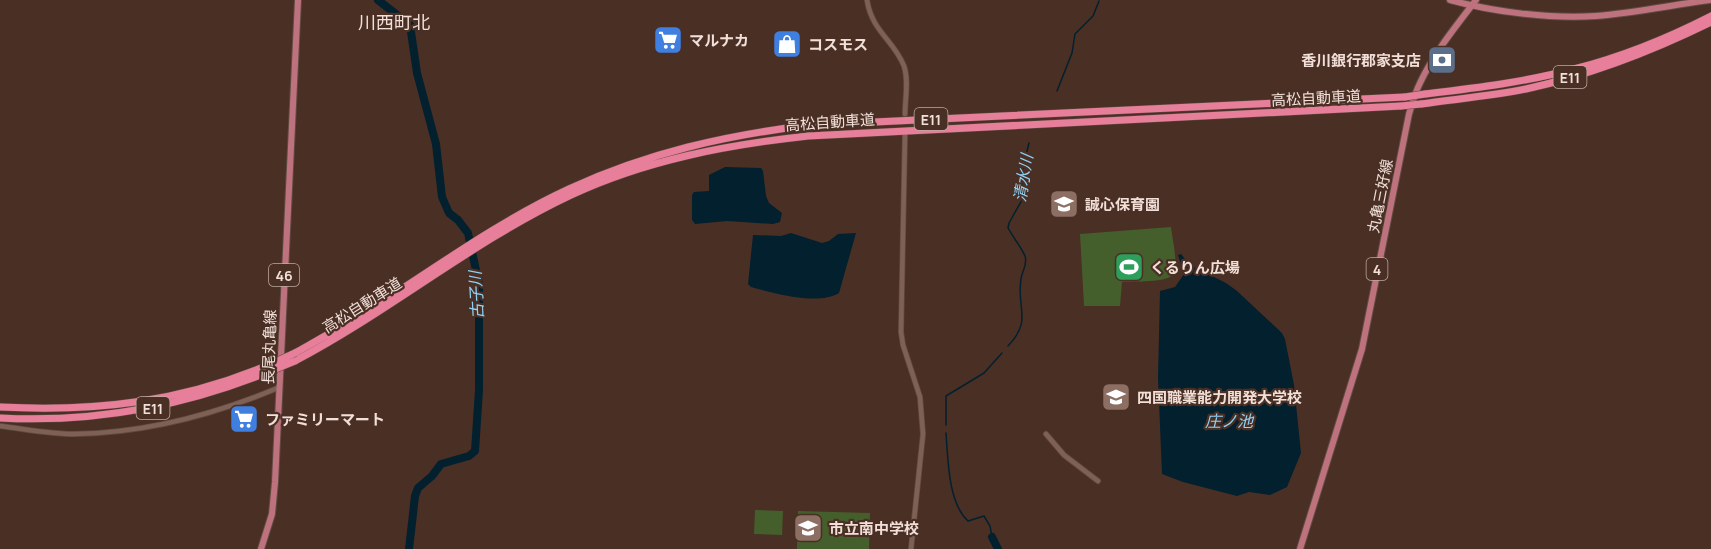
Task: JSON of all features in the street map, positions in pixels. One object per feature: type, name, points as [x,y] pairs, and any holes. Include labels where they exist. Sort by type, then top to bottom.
[{"type":"highway","name":"高松自動車道","points":[[0,418],[28,420],[97,416],[154,407],[211,394],[295,357],[388,306],[524,212],[600,175],[701,142],[811,124],[1425,94],[1486,86],[1574,69],[1682,31],[1711,16]]},
{"type":"highway","name":"高松自動車道","points":[[481,241],[602,182],[650,165],[701,152],[757,142],[831,134],[1244,115],[1421,104],[1525,89],[1572,77],[1614,64],[1711,22]]},
{"type":"highway","name":"高松自動車道","points":[[0,407],[97,406],[154,400],[208,388],[273,367]]},
{"type":"main road","name":"長尾丸亀線","points":[[261,549],[272,514],[298,0]]},
{"type":"main road","points":[[1450,0],[1474,2],[1514,12],[1568,16],[1641,10],[1710,0]]},
{"type":"main road","name":"丸亀三好線","points":[[1300,549],[1362,349],[1409,114],[1426,71],[1474,2]]},
{"type":"street","points":[[867,0],[874,23],[899,57],[904,69],[905,114]]},
{"type":"street","points":[[904,134],[901,326],[903,345],[921,403],[923,434],[911,549]]},
{"type":"street","points":[[0,426],[45,433],[73,434],[141,429],[199,417],[280,387]]},
{"type":"street","points":[[1046,434],[1064,455],[1098,481]]},
{"type":"green space","name":"くるりん広場","points":[[1171,227],[1175,270],[1170,277],[1122,282],[1120,306],[1084,306],[1080,234]]},
{"type":"green space","points":[[755,510],[783,511],[782,535],[754,534]]},
{"type":"green space","points":[[798,511],[870,513],[869,549],[797,549]]},
{"type":"water","points":[[725,167],[761,168],[769,203],[782,213],[780,222],[773,224],[727,221],[695,224],[692,220],[692,195],[694,192],[709,191],[709,175]]},
{"type":"water","points":[[791,233],[822,243],[838,234],[856,233],[839,293],[819,298],[795,297],[751,287],[748,284],[753,235],[781,236]]},
{"type":"water","name":"庄ノ池","points":[[1181,254],[1190,265],[1237,291],[1282,333],[1285,339],[1294,385],[1301,453],[1287,487],[1270,495],[1249,492],[1237,496],[1162,474],[1158,378],[1160,291],[1175,287],[1184,274],[1178,255]]},
{"type":"waterway","name":"古子川","points":[[378,0],[410,25],[417,73],[436,144],[442,197],[449,213],[468,233],[479,284],[479,390],[475,451],[469,456],[441,464],[432,476],[418,488],[415,496],[409,549]]},
{"type":"waterway","name":"清水川","points":[[1057,91],[1072,53],[1075,34],[1093,16],[1099,1]]},
{"type":"waterway","name":"清水川","points":[[1008,346],[1016,337],[1022,321],[1020,289],[1026,262],[1025,256],[1008,228],[1022,200],[1023,167],[1029,143]]},
{"type":"waterway","name":"清水川","points":[[946,425],[946,396],[984,373],[1002,353]]},
{"type":"waterway","name":"清水川","points":[[946,433],[950,480],[956,503],[968,521],[984,516],[990,526],[992,537]]},
{"type":"waterway","name":"清水川","points":[[992,537],[998,549]]},
{"type":"place","name":"マルナカ","points":[[668,40]]},
{"type":"place","name":"コスモス","points":[[787,44]]},
{"type":"place","name":"香川銀行郡家支店","points":[[1442,60]]},
{"type":"place","name":"誠心保育園","points":[[1064,204]]},
{"type":"place","name":"くるりん広場","points":[[1129,267]]},
{"type":"place","name":"四国職業能力開発大学校","points":[[1116,397]]},
{"type":"place","name":"ファミリーマート","points":[[244,419]]},
{"type":"place","name":"市立南中学校","points":[[808,528]]},
{"type":"district","name":"川西町北","points":[[394,22]]}]
